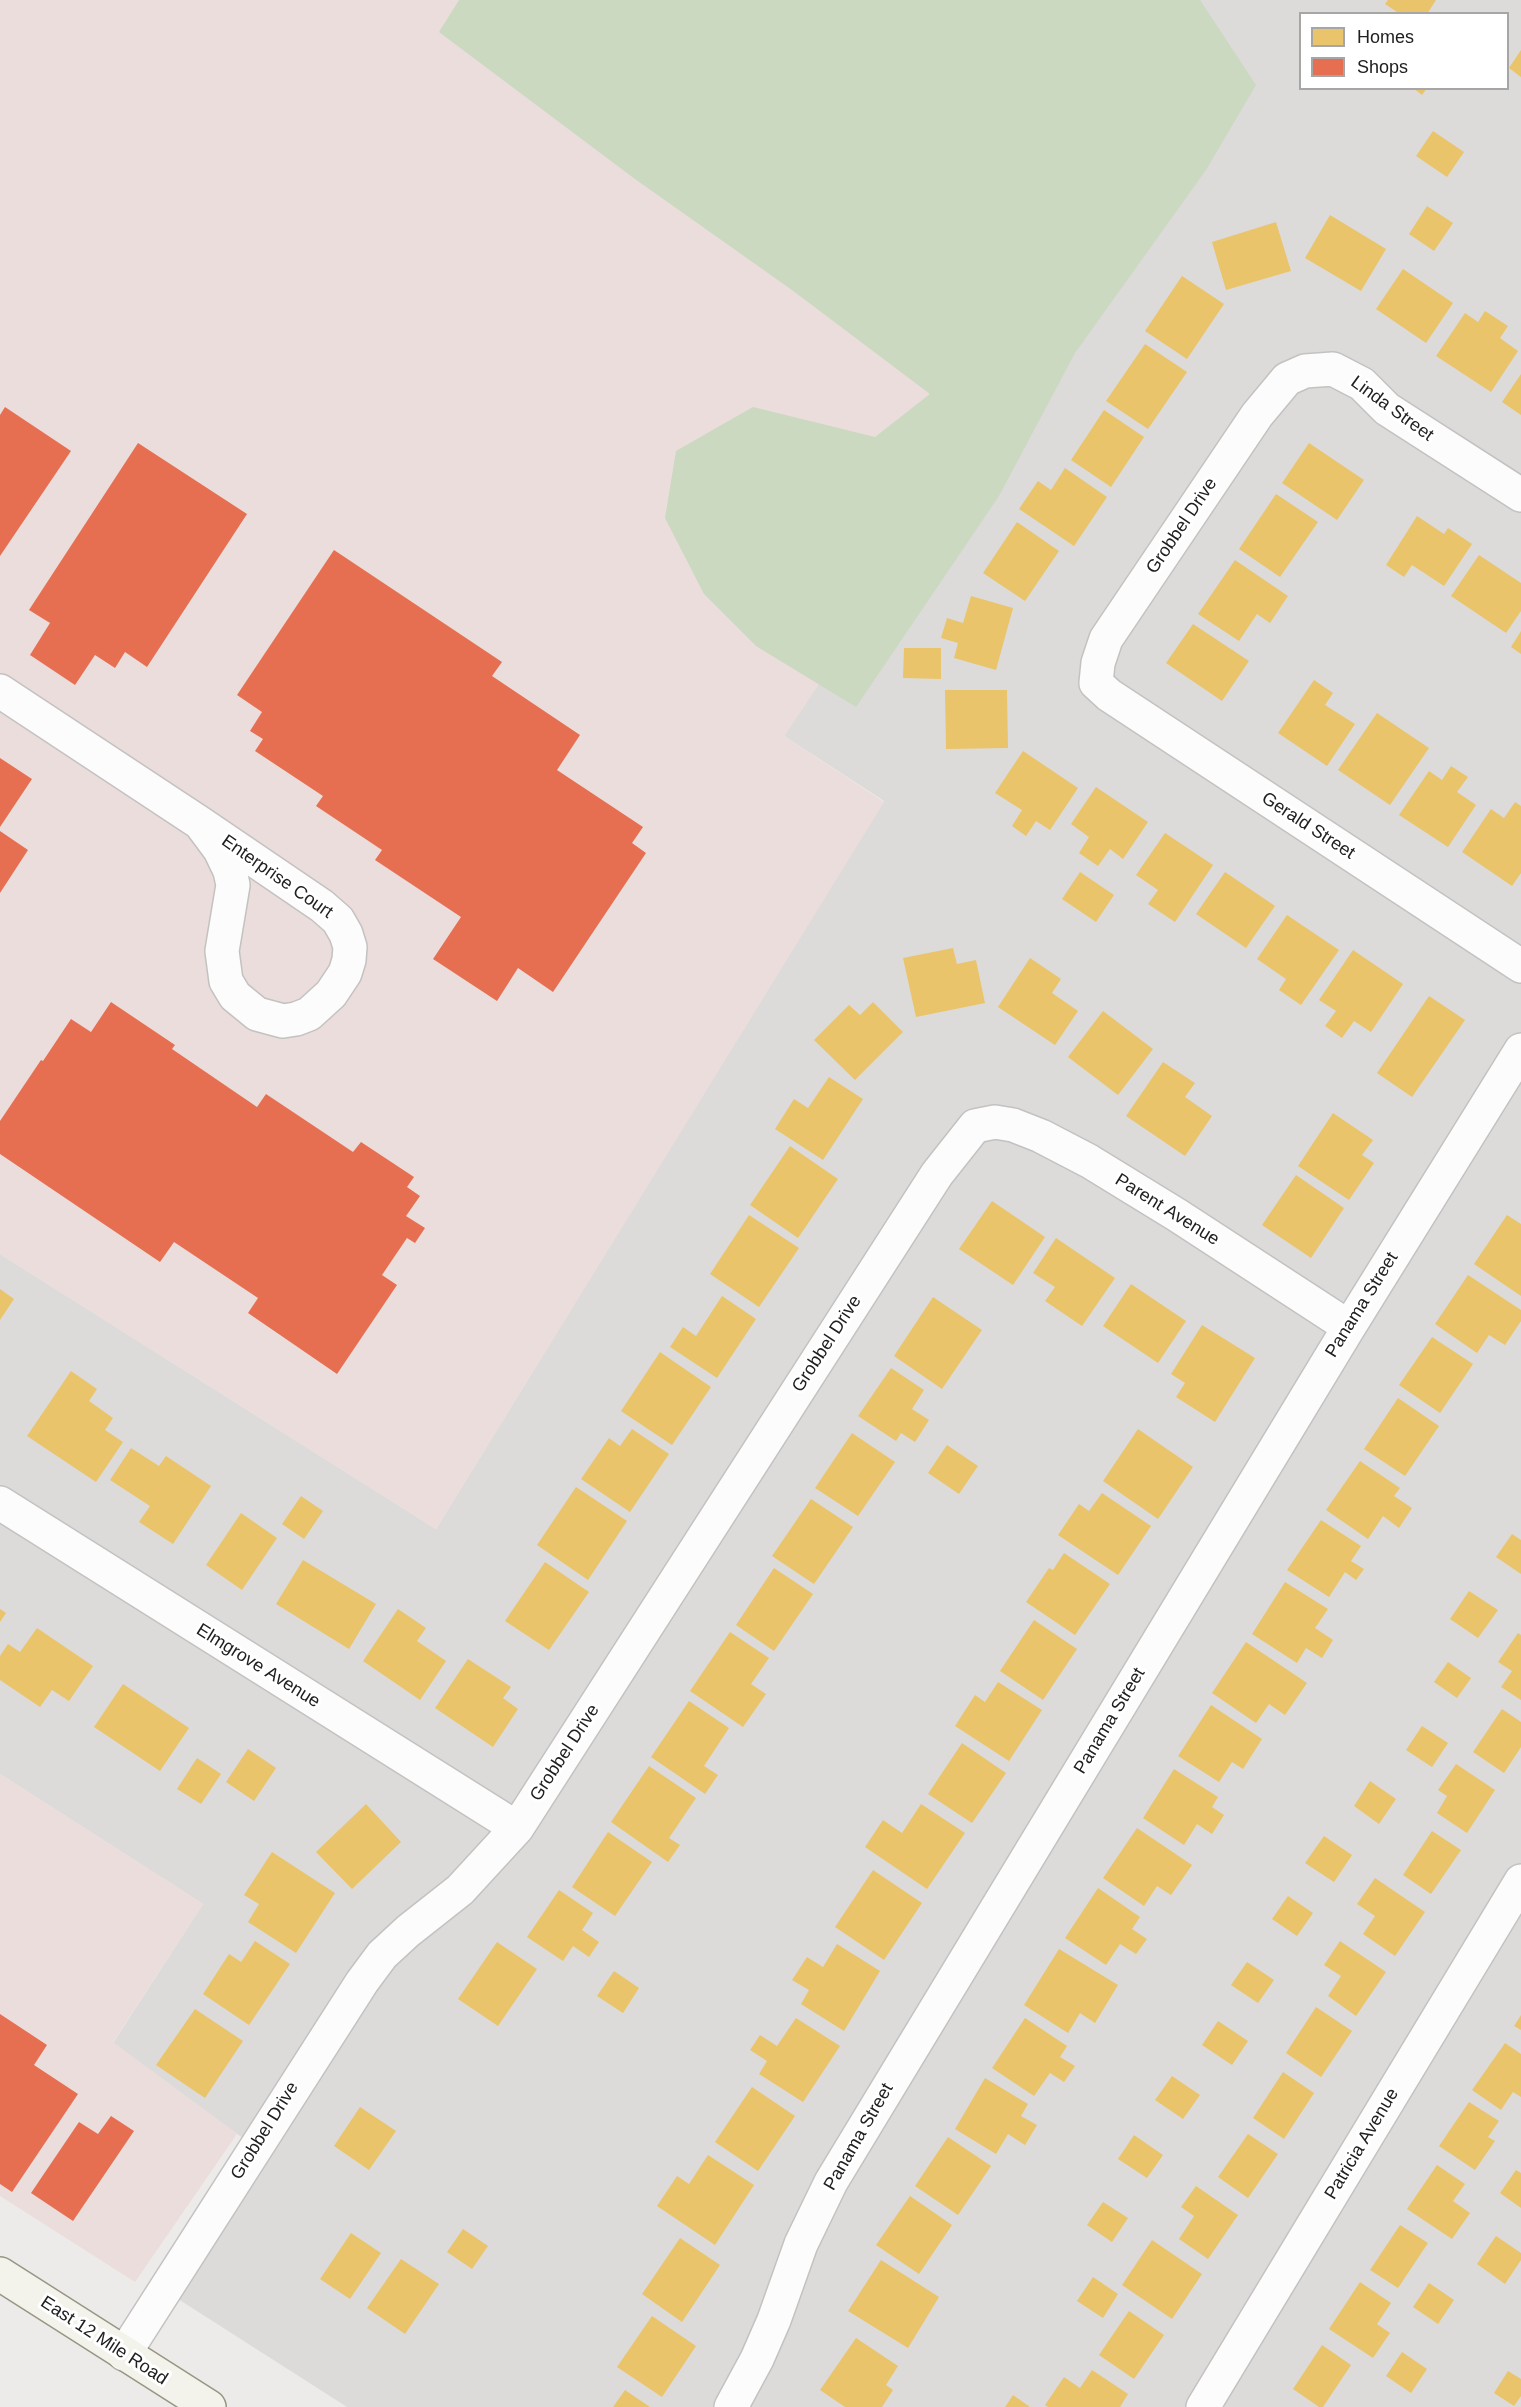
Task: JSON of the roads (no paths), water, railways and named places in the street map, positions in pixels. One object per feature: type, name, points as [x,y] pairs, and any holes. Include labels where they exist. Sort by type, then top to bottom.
[{"type":"main road","name":"East 12 Mile Road","points":[[0,2274],[209,2407]]},
{"type":"street","name":"Linda Street","points":[[1287,379],[1305,371],[1334,369],[1362,384],[1387,409],[1521,495]]},
{"type":"street","name":"Grobbel Drive","points":[[1096,683],[1098,663],[1106,639],[1257,415],[1287,379]]},
{"type":"street","name":"Gerald Street","points":[[1096,683],[1109,695],[1521,966]]},
{"type":"street","name":"Enterprise Court","points":[[0,691],[200,823],[322,906],[338,920],[346,934],[350,954],[345,973],[332,994],[309,1014],[283,1021],[257,1014],[235,996],[226,981],[222,951],[233,885],[230,871],[220,850],[200,823]]},
{"type":"street","name":"Panama Street","points":[[730,2407],[757,2359],[774,2320],[801,2244],[831,2182],[1349,1327],[1521,1050]]},
{"type":"street","name":"Parent Avenue","points":[[975,1126],[995,1122],[1013,1125],[1041,1136],[1089,1161],[1177,1215],[1349,1327]]},
{"type":"street","name":"Grobbel Drive","points":[[124,2354],[368,1973],[382,1955],[408,1931],[460,1890],[517,1828],[937,1174],[975,1126]]},
{"type":"street","name":"Elmgrove Avenue","points":[[0,1503],[517,1828]]},
{"type":"street","name":"Patricia Avenue","points":[[1203,2407],[1521,1881]]}]
